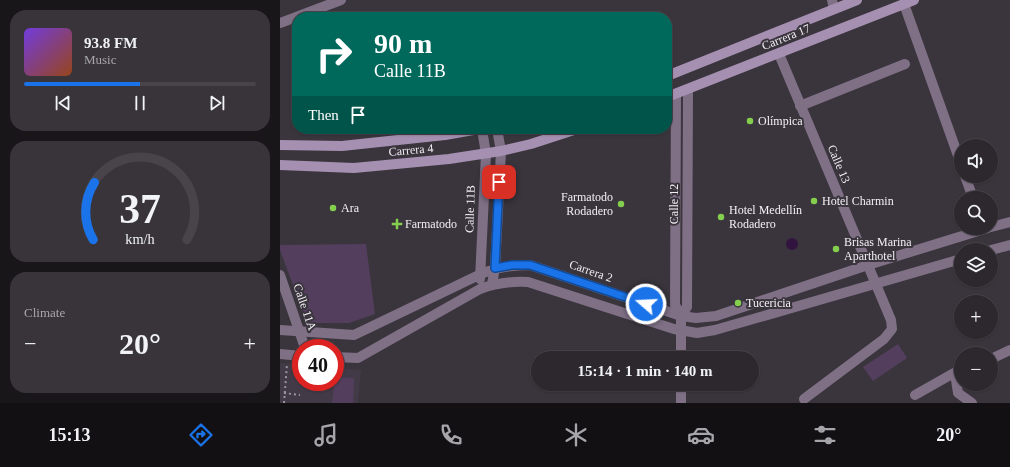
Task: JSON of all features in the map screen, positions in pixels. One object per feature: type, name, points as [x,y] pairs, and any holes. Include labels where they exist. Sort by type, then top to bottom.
[{"type":"main road","name":"Carrera 17","points":[[672,74],[833,4],[857,0]]},
{"type":"main road","name":"Carrera 17","points":[[672,96],[909,2]]},
{"type":"main road","name":"Carrera 4","points":[[280,145],[342,146],[451,134]]},
{"type":"main road","name":"Carrera 4","points":[[280,166],[354,168],[449,159],[501,151],[542,141],[562,134]]},
{"type":"street","points":[[309,12],[341,0]]},
{"type":"street","points":[[909,2],[954,142]]},
{"type":"street","points":[[280,23],[292,18]]},
{"type":"street","name":"Calle 13","points":[[778,54],[891,320],[892,329],[884,339],[866,354],[804,399]]},
{"type":"street","points":[[800,106],[905,64]]},
{"type":"street","name":"Calle 12","points":[[681,351],[681,316],[687,307],[688,90]]},
{"type":"street","name":"Calle 11B","points":[[480,289],[486,154],[483,134]]},
{"type":"street","points":[[492,284],[495,268],[501,151],[498,134]]},
{"type":"street","name":"Calle 12","points":[[672,134],[674,306],[681,316]]},
{"type":"street","name":"Carrera 2","points":[[998,225],[1010,222]]},
{"type":"street","name":"Carrera 2","points":[[280,330],[354,335],[481,274],[495,268],[512,265],[530,265],[681,316],[696,318],[716,316],[868,265],[964,235]]},
{"type":"street","points":[[998,248],[1010,245]]},
{"type":"street","points":[[344,357],[358,358],[480,289],[492,284],[528,282],[681,331],[697,333],[715,330],[954,261]]},
{"type":"street","name":"Calle 11A","points":[[280,275],[302,339]]},
{"type":"street","points":[[915,395],[954,373]]},
{"type":"street","points":[[681,391],[681,403]]},
{"type":"street","points":[[958,391],[958,393],[972,403]]},
{"type":"path","points":[[283,358],[284,403]]},
{"type":"path","points":[[284,393],[300,395]]},
{"type":"shaded area","points":[[790,238],[794,238],[798,244],[794,250],[790,250],[786,246],[786,242]]},
{"type":"shaded area","points":[[366,244],[375,314],[349,323],[307,323],[280,250],[280,245]]},
{"type":"shaded area","points":[[898,344],[907,358],[873,381],[863,367]]},
{"type":"shaded area","points":[[280,363],[292,364],[292,391],[344,391],[344,369],[361,370],[358,403],[280,403]]},
{"type":"shaded area","points":[[344,377],[354,378],[353,403],[332,403],[333,391],[344,391]]},
{"type":"place","name":"Olímpica","points":[[750,121]]},
{"type":"place","name":"Hotel Charmin","points":[[814,201]]},
{"type":"place","name":"Farmatodo Rodadero","points":[[621,204]]},
{"type":"place","name":"Ara","points":[[333,208]]},
{"type":"place","name":"Hotel Medellín Rodadero","points":[[721,217]]},
{"type":"place","name":"Farmatodo","points":[[397,224]]},
{"type":"place","name":"Brisas Marina Aparthotel","points":[[836,249]]},
{"type":"place","name":"Tucericia","points":[[738,303]]},
{"type":"route","points":[[499,182],[495,268],[512,265],[530,265],[646,304]]}]
